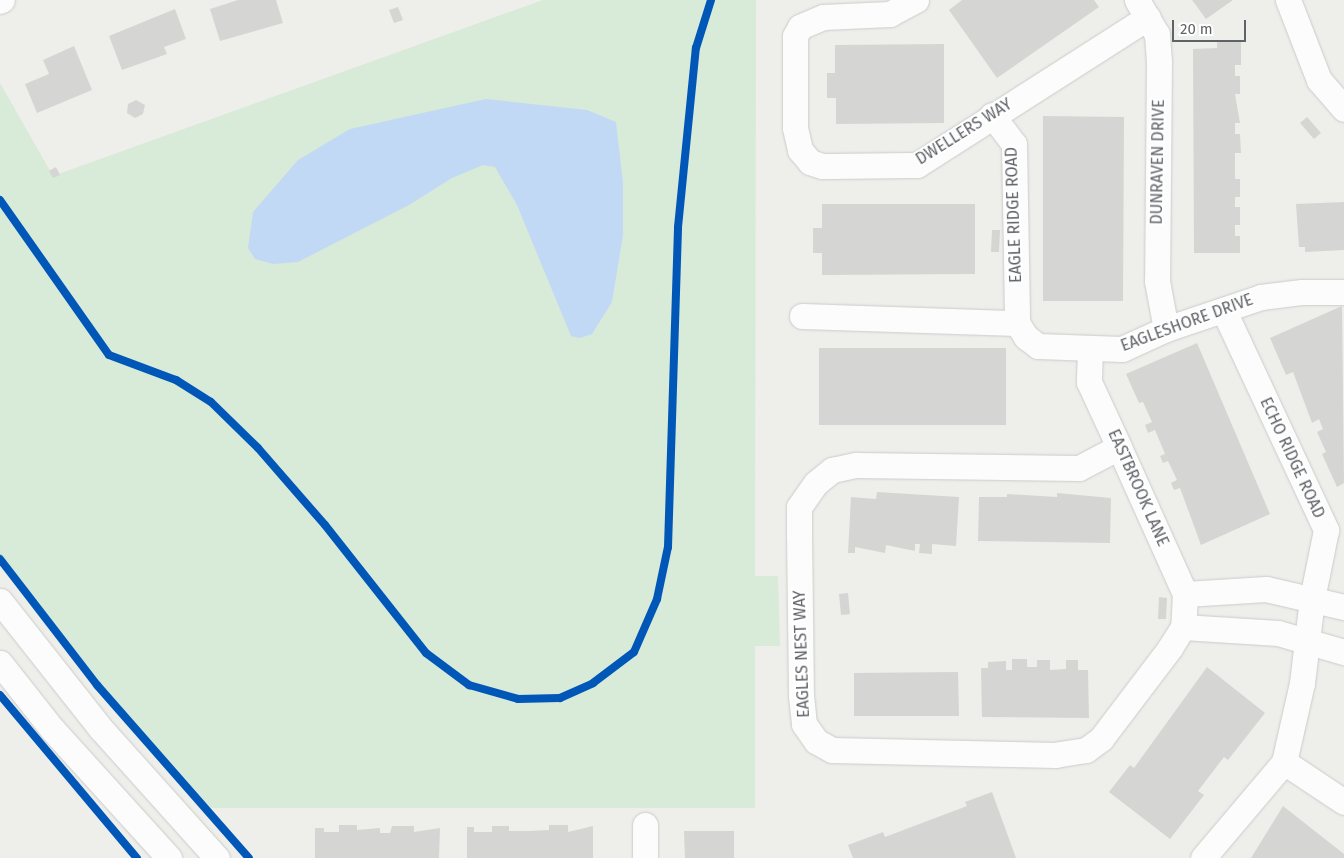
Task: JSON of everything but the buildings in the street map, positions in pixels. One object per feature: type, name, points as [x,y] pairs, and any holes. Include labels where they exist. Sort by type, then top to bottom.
[{"type":"street","name":"DWELLERS WAY","points":[[916,0],[890,14],[823,17],[800,26],[795,36],[795,128],[800,150],[810,162],[822,166],[917,165],[992,115],[1142,8]]},
{"type":"street","points":[[1288,0],[1319,80],[1344,109]]},
{"type":"street","name":"DUNRAVEN DRIVE","points":[[1142,8],[1157,34],[1159,61],[1157,281],[1166,328]]},
{"type":"street","name":"EAGLE RIDGE ROAD","points":[[992,115],[1014,144],[1018,323]]},
{"type":"street","name":"EAGLESHORE DRIVE","points":[[1018,323],[1026,337],[1038,346],[1122,349],[1166,328],[1224,311],[1261,297],[1302,292],[1344,292]]},
{"type":"street","name":"ECHO RIDGE ROAD","points":[[1224,311],[1326,530],[1312,599],[1308,640],[1284,762]]},
{"type":"street","points":[[802,316],[1018,323]]},
{"type":"street","name":"EASTBROOK LANE","points":[[1090,349],[1089,382],[1185,594],[1183,627]]},
{"type":"street","name":"EAGLES NEST WAY","points":[[1120,447],[1079,468],[856,465],[832,470],[816,483],[800,506],[804,724],[816,741],[832,750],[1056,755],[1086,750],[1126,707],[1183,627]]},
{"type":"street","points":[[1185,594],[1266,590],[1344,606]]},
{"type":"street","points":[[0,601],[102,730],[217,858]]},
{"type":"street","points":[[1183,627],[1278,633],[1308,640],[1344,652]]},
{"type":"street","points":[[0,663],[53,730],[169,858]]},
{"type":"street","points":[[1203,858],[1284,762],[1344,802]]},
{"type":"street","points":[[644,858],[645,825]]},
{"type":"green space","points":[[543,0],[756,0],[755,576],[778,576],[780,646],[755,646],[755,808],[204,808],[0,564],[0,83],[53,176]]},
{"type":"water","points":[[486,99],[587,110],[616,122],[623,183],[623,235],[612,302],[592,334],[580,338],[571,336],[517,205],[495,167],[483,165],[452,178],[409,205],[298,262],[273,264],[255,259],[248,248],[253,212],[298,160],[350,129]]},
{"type":"cycle path","points":[[0,200],[109,355],[176,380],[211,402],[258,448],[325,525],[426,653],[469,685],[518,699],[560,698],[593,683],[634,652],[657,599],[668,547],[678,227],[696,48],[711,0]]},
{"type":"cycle path","points":[[0,559],[97,685],[249,858]]},
{"type":"cycle path","points":[[0,695],[137,858]]}]
